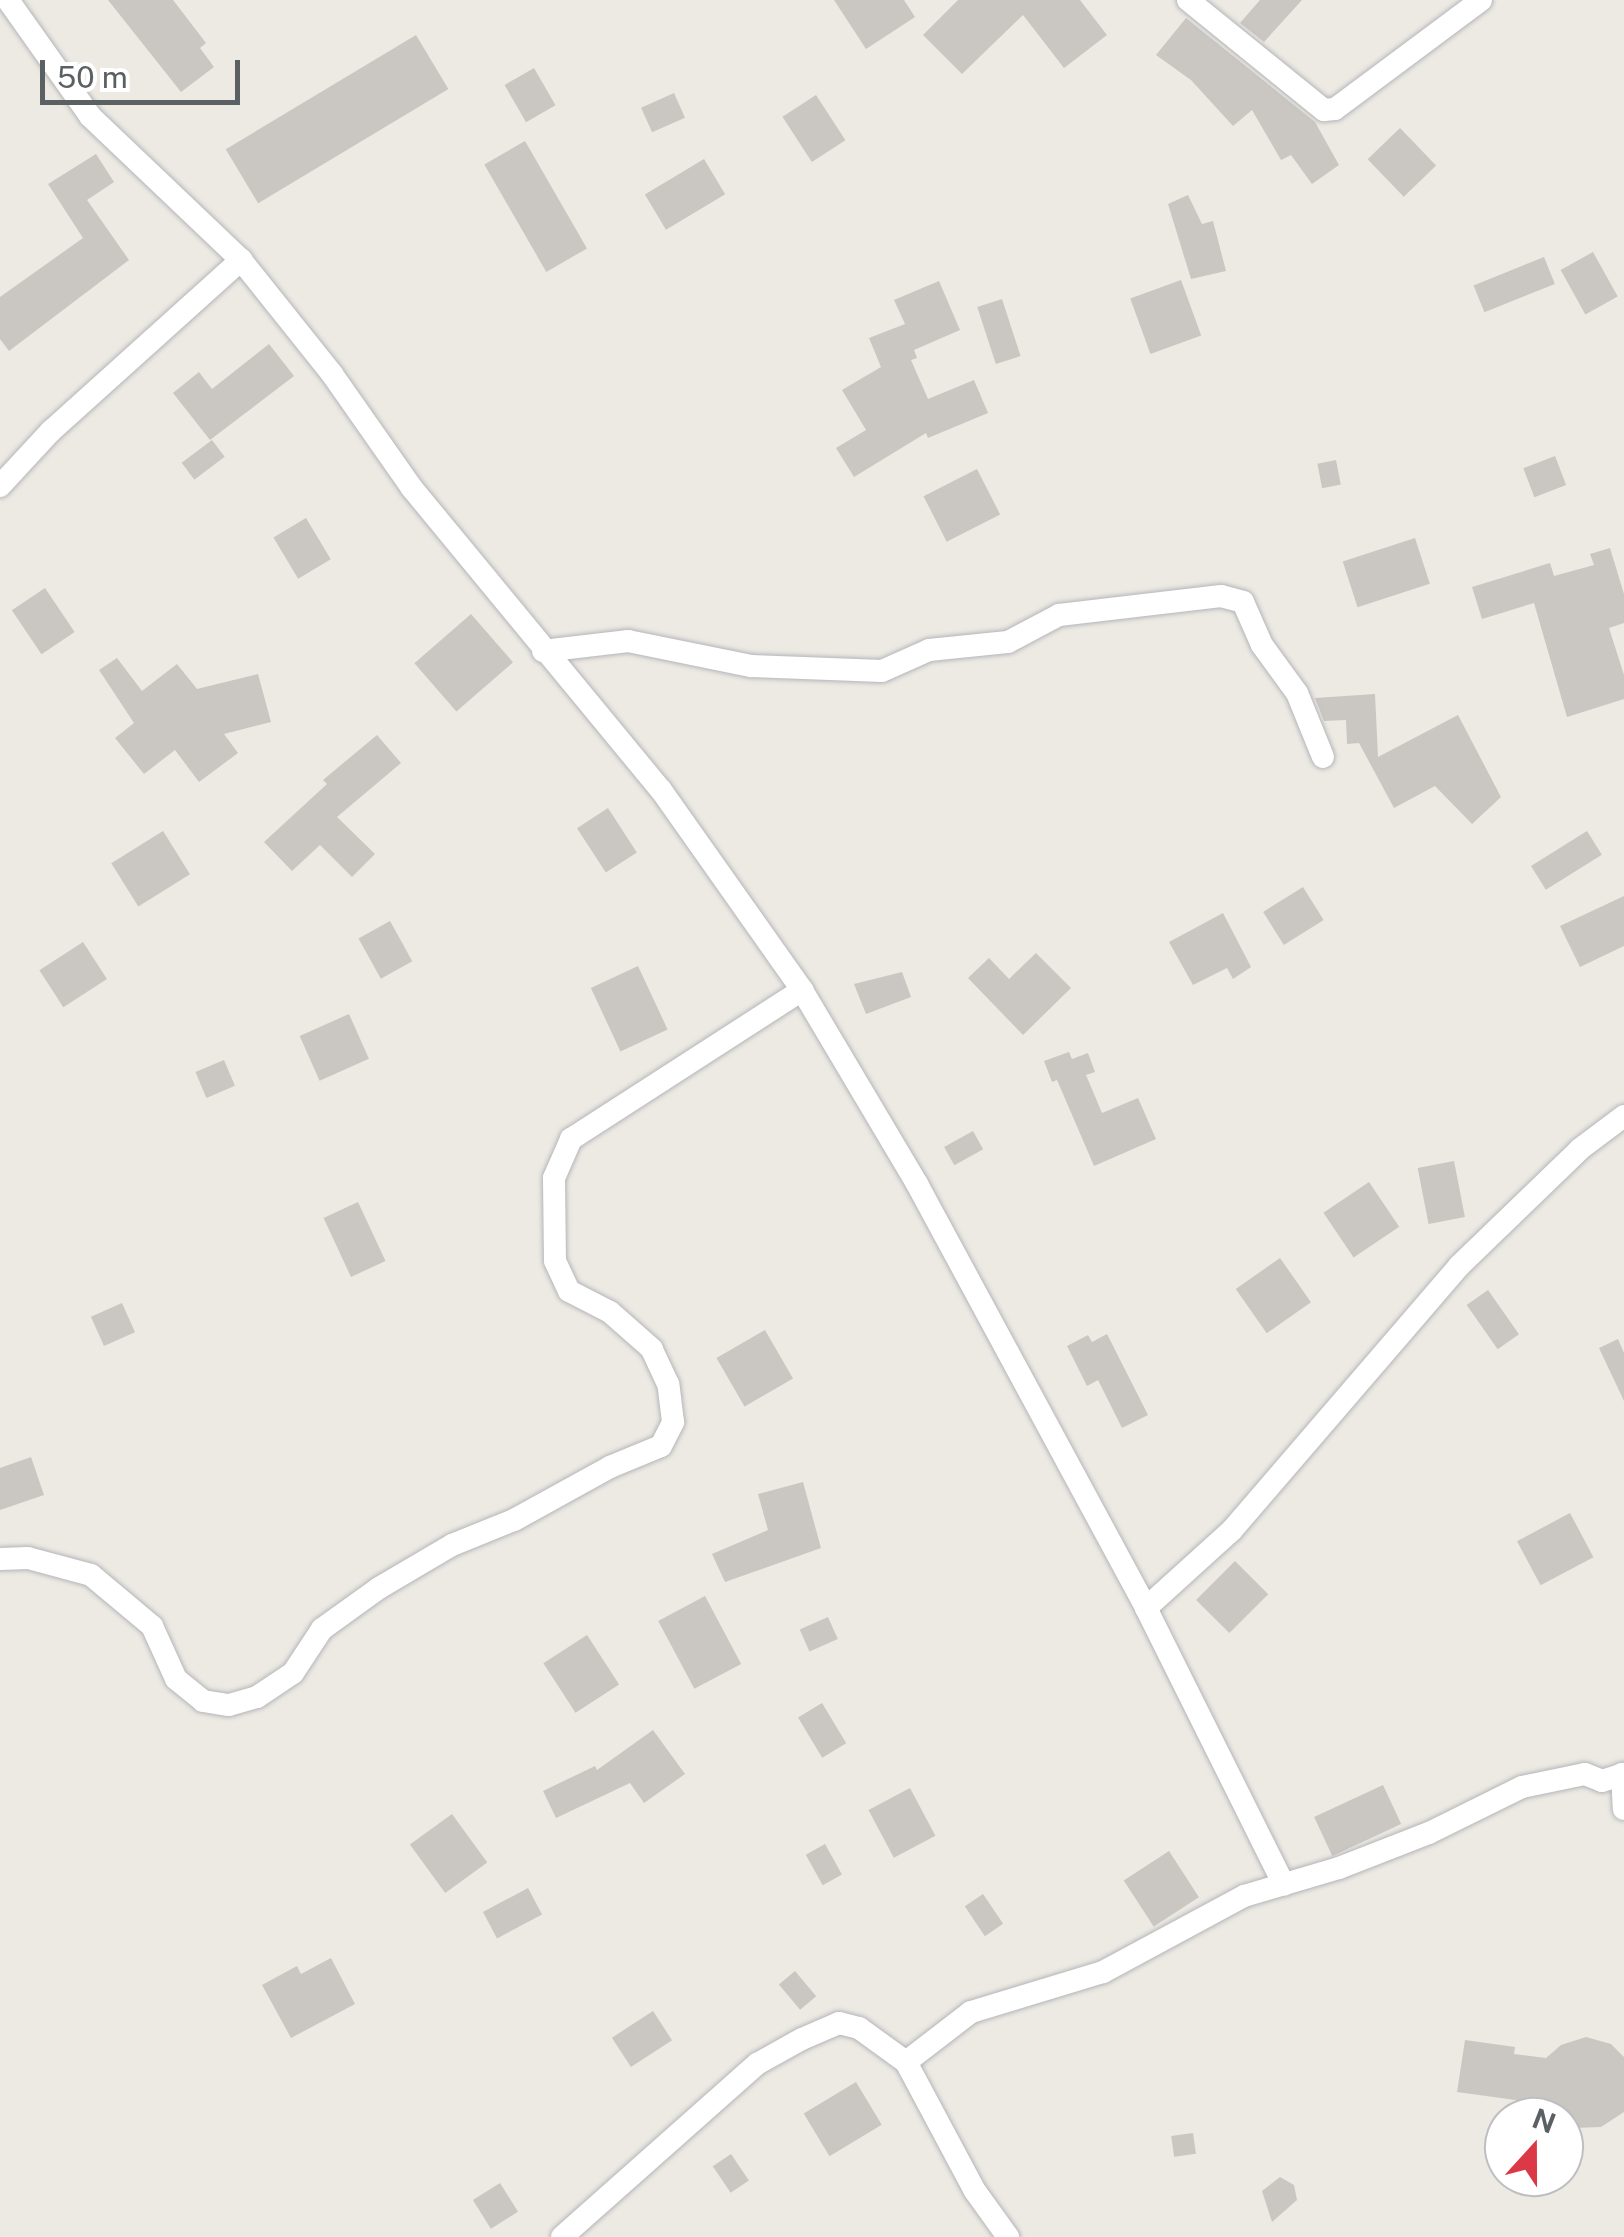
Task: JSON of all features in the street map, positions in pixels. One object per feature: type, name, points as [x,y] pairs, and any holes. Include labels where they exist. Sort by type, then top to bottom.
[{"type":"street","points":[[8,0],[90,116],[241,260],[332,374],[411,487],[661,790],[802,990],[917,1184],[1146,1608],[1284,1885]]},
{"type":"street","points":[[1188,0],[1324,110],[1349,99],[1481,0]]},
{"type":"street","points":[[0,486],[51,431],[241,260]]},
{"type":"street","points":[[543,651],[628,641],[750,666],[882,671],[929,650],[1008,642],[1059,615],[1221,596],[1243,602],[1262,644],[1296,693],[1323,758]]},
{"type":"street","points":[[0,1558],[28,1558],[92,1575],[152,1626],[176,1679],[202,1702],[228,1705],[257,1697],[293,1673],[322,1628],[379,1588],[452,1545],[514,1520],[610,1467],[660,1446],[673,1422],[668,1384],[652,1349],[610,1312],[568,1291],[555,1261],[554,1178],[571,1139],[802,990]]},
{"type":"street","points":[[1146,1608],[1232,1530],[1459,1266],[1580,1149],[1624,1116]]},
{"type":"street","points":[[906,2062],[971,2012],[1103,1972],[1244,1896],[1429,1833],[1522,1787],[1585,1774],[1602,1780],[1623,1774],[1624,1809]]},
{"type":"street","points":[[562,2237],[758,2064],[839,2024],[859,2028],[906,2062],[975,2191],[1008,2237]]},
{"type":"building","points":[[108,0],[173,0],[206,43],[200,48],[214,67],[181,92]]},
{"type":"building","points":[[834,0],[904,0],[915,17],[866,49]]},
{"type":"building","points":[[958,0],[1080,0],[1107,35],[1064,68],[1023,15],[962,74],[923,35]]},
{"type":"building","points":[[1260,0],[1302,0],[1264,42],[1240,23]]},
{"type":"building","points":[[1186,18],[1315,122],[1339,165],[1312,184],[1291,155],[1281,160],[1252,110],[1233,126],[1191,80],[1156,55]]},
{"type":"building","points":[[416,35],[448,89],[258,203],[226,149]]},
{"type":"building","points":[[534,68],[556,105],[526,122],[505,85]]},
{"type":"building","points":[[674,93],[685,118],[652,132],[641,108]]},
{"type":"building","points":[[816,95],[845,140],[812,162],[782,117]]},
{"type":"building","points":[[1400,128],[1436,165],[1404,197],[1368,159]]},
{"type":"building","points":[[525,141],[587,248],[546,272],[484,164]]},
{"type":"building","points":[[96,154],[114,182],[87,200],[129,260],[9,351],[0,339],[0,297],[83,238],[48,184]]},
{"type":"building","points":[[704,159],[725,194],[666,230],[645,195]]},
{"type":"building","points":[[1188,195],[1202,224],[1213,221],[1226,271],[1191,279],[1168,204]]},
{"type":"building","points":[[1593,252],[1618,297],[1585,315],[1561,270]]},
{"type":"building","points":[[1544,257],[1555,284],[1484,312],[1474,285]]},
{"type":"building","points":[[1181,280],[1201,335],[1150,354],[1130,298]]},
{"type":"building","points":[[939,281],[960,330],[914,350],[917,358],[911,360],[928,399],[974,380],[988,413],[928,438],[926,433],[854,477],[836,448],[866,430],[842,390],[881,367],[869,338],[905,324],[894,300]]},
{"type":"building","points":[[1002,299],[1021,356],[996,364],[977,307]]},
{"type":"building","points":[[269,344],[294,376],[210,440],[173,393],[199,372],[212,389]]},
{"type":"building","points":[[212,440],[225,457],[194,480],[182,463]]},
{"type":"building","points":[[1555,456],[1566,485],[1534,497],[1523,468]]},
{"type":"building","points":[[1336,460],[1341,485],[1322,488],[1317,464]]},
{"type":"building","points":[[977,469],[1000,514],[947,542],[924,496]]},
{"type":"building","points":[[306,518],[331,559],[298,579],[273,538]]},
{"type":"building","points":[[1415,538],[1430,584],[1358,607],[1343,561]]},
{"type":"building","points":[[1610,548],[1624,594],[1624,623],[1609,628],[1624,675],[1624,699],[1567,717],[1534,603],[1482,619],[1472,587],[1550,563],[1554,576],[1594,565],[1590,554]]},
{"type":"building","points":[[45,588],[75,632],[41,654],[12,610]]},
{"type":"building","points":[[471,614],[513,662],[456,712],[414,663]]},
{"type":"building","points":[[117,658],[142,691],[177,664],[197,689],[258,674],[271,722],[224,734],[238,753],[199,782],[175,750],[144,774],[115,738],[134,723],[99,670]]},
{"type":"building","points":[[1375,694],[1378,757],[1458,715],[1501,797],[1472,824],[1435,786],[1394,808],[1359,743],[1347,744],[1346,720],[1324,721],[1315,698]]},
{"type":"building","points":[[377,735],[401,763],[337,817],[375,854],[352,877],[320,845],[292,871],[264,842],[327,784],[323,780]]},
{"type":"building","points":[[608,808],[637,852],[606,873],[577,828]]},
{"type":"building","points":[[163,831],[190,874],[138,907],[111,863]]},
{"type":"building","points":[[1587,831],[1602,855],[1546,890],[1531,866]]},
{"type":"building","points":[[1303,887],[1324,920],[1284,945],[1263,912]]},
{"type":"building","points":[[1624,896],[1624,946],[1580,967],[1560,926]]},
{"type":"building","points":[[1223,913],[1251,967],[1233,979],[1227,968],[1193,985],[1169,942]]},
{"type":"building","points":[[390,921],[412,961],[381,979],[359,938]]},
{"type":"building","points":[[83,942],[107,979],[63,1007],[39,970]]},
{"type":"building","points":[[1036,953],[1071,988],[1023,1035],[968,978],[989,958],[1009,979]]},
{"type":"building","points":[[638,966],[668,1029],[620,1051],[591,988]]},
{"type":"building","points":[[902,972],[911,997],[866,1014],[854,984]]},
{"type":"building","points":[[349,1014],[369,1059],[320,1081],[300,1036]]},
{"type":"building","points":[[1069,1052],[1072,1059],[1088,1053],[1095,1072],[1086,1075],[1102,1113],[1138,1098],[1156,1139],[1094,1166],[1057,1080],[1052,1082],[1044,1061]]},
{"type":"building","points":[[224,1060],[235,1086],[206,1098],[195,1072]]},
{"type":"building","points":[[973,1131],[983,1149],[954,1165],[944,1147]]},
{"type":"building","points":[[1454,1161],[1465,1217],[1429,1224],[1418,1168]]},
{"type":"building","points":[[1369,1182],[1399,1227],[1354,1258],[1323,1213]]},
{"type":"building","points":[[358,1202],[385,1261],[351,1277],[324,1218]]},
{"type":"building","points":[[1280,1258],[1311,1302],[1267,1333],[1236,1289]]},
{"type":"building","points":[[1488,1290],[1519,1334],[1498,1349],[1467,1305]]},
{"type":"building","points":[[122,1303],[135,1332],[104,1346],[91,1317]]},
{"type":"building","points":[[765,1330],[793,1378],[745,1406],[717,1358]]},
{"type":"building","points":[[1107,1334],[1148,1415],[1122,1428],[1098,1380],[1087,1386],[1067,1346],[1088,1335],[1092,1342]]},
{"type":"building","points":[[1618,1339],[1624,1353],[1624,1401],[1599,1348]]},
{"type":"building","points":[[31,1457],[44,1495],[0,1510],[0,1468]]},
{"type":"building","points":[[803,1482],[821,1548],[725,1582],[712,1554],[768,1530],[758,1494]]},
{"type":"building","points":[[1570,1513],[1593,1557],[1540,1585],[1517,1541]]},
{"type":"building","points":[[1235,1561],[1268,1594],[1229,1633],[1196,1600]]},
{"type":"building","points":[[705,1596],[741,1664],[694,1689],[658,1621]]},
{"type":"building","points":[[828,1617],[838,1639],[809,1652],[800,1630]]},
{"type":"building","points":[[587,1635],[619,1684],[576,1713],[543,1663]]},
{"type":"building","points":[[822,1703],[846,1743],[822,1758],[798,1717]]},
{"type":"building","points":[[653,1730],[685,1774],[644,1803],[630,1783],[556,1818],[543,1791],[595,1766],[597,1770]]},
{"type":"building","points":[[1383,1785],[1401,1824],[1332,1856],[1314,1817]]},
{"type":"building","points":[[910,1788],[935,1836],[894,1858],[869,1810]]},
{"type":"building","points":[[452,1814],[487,1863],[445,1893],[410,1845]]},
{"type":"building","points":[[825,1844],[842,1875],[823,1885],[806,1855]]},
{"type":"building","points":[[1169,1851],[1199,1897],[1154,1927],[1124,1880]]},
{"type":"building","points":[[528,1888],[542,1914],[497,1938],[483,1912]]},
{"type":"building","points":[[983,1894],[1003,1924],[985,1936],[965,1906]]},
{"type":"building","points":[[331,1958],[355,2004],[291,2038],[262,1985],[297,1966],[301,1974]]},
{"type":"building","points":[[795,1971],[816,1996],[800,2010],[779,1984]]},
{"type":"building","points":[[653,2011],[672,2040],[631,2067],[612,2038]]},
{"type":"building","points":[[1586,2037],[1611,2044],[1624,2057],[1624,2112],[1601,2127],[1584,2128],[1584,2097],[1494,2097],[1457,2092],[1465,2040],[1515,2047],[1514,2054],[1546,2058],[1561,2045]]},
{"type":"building","points":[[856,2082],[882,2125],[829,2156],[804,2113]]},
{"type":"building","points":[[1193,2133],[1196,2154],[1174,2157],[1171,2136]]},
{"type":"building","points":[[731,2154],[749,2181],[731,2193],[713,2166]]},
{"type":"building","points":[[1280,2177],[1294,2185],[1297,2200],[1272,2222],[1262,2191]]},
{"type":"building","points":[[500,2183],[518,2212],[491,2229],[473,2200]]}]
